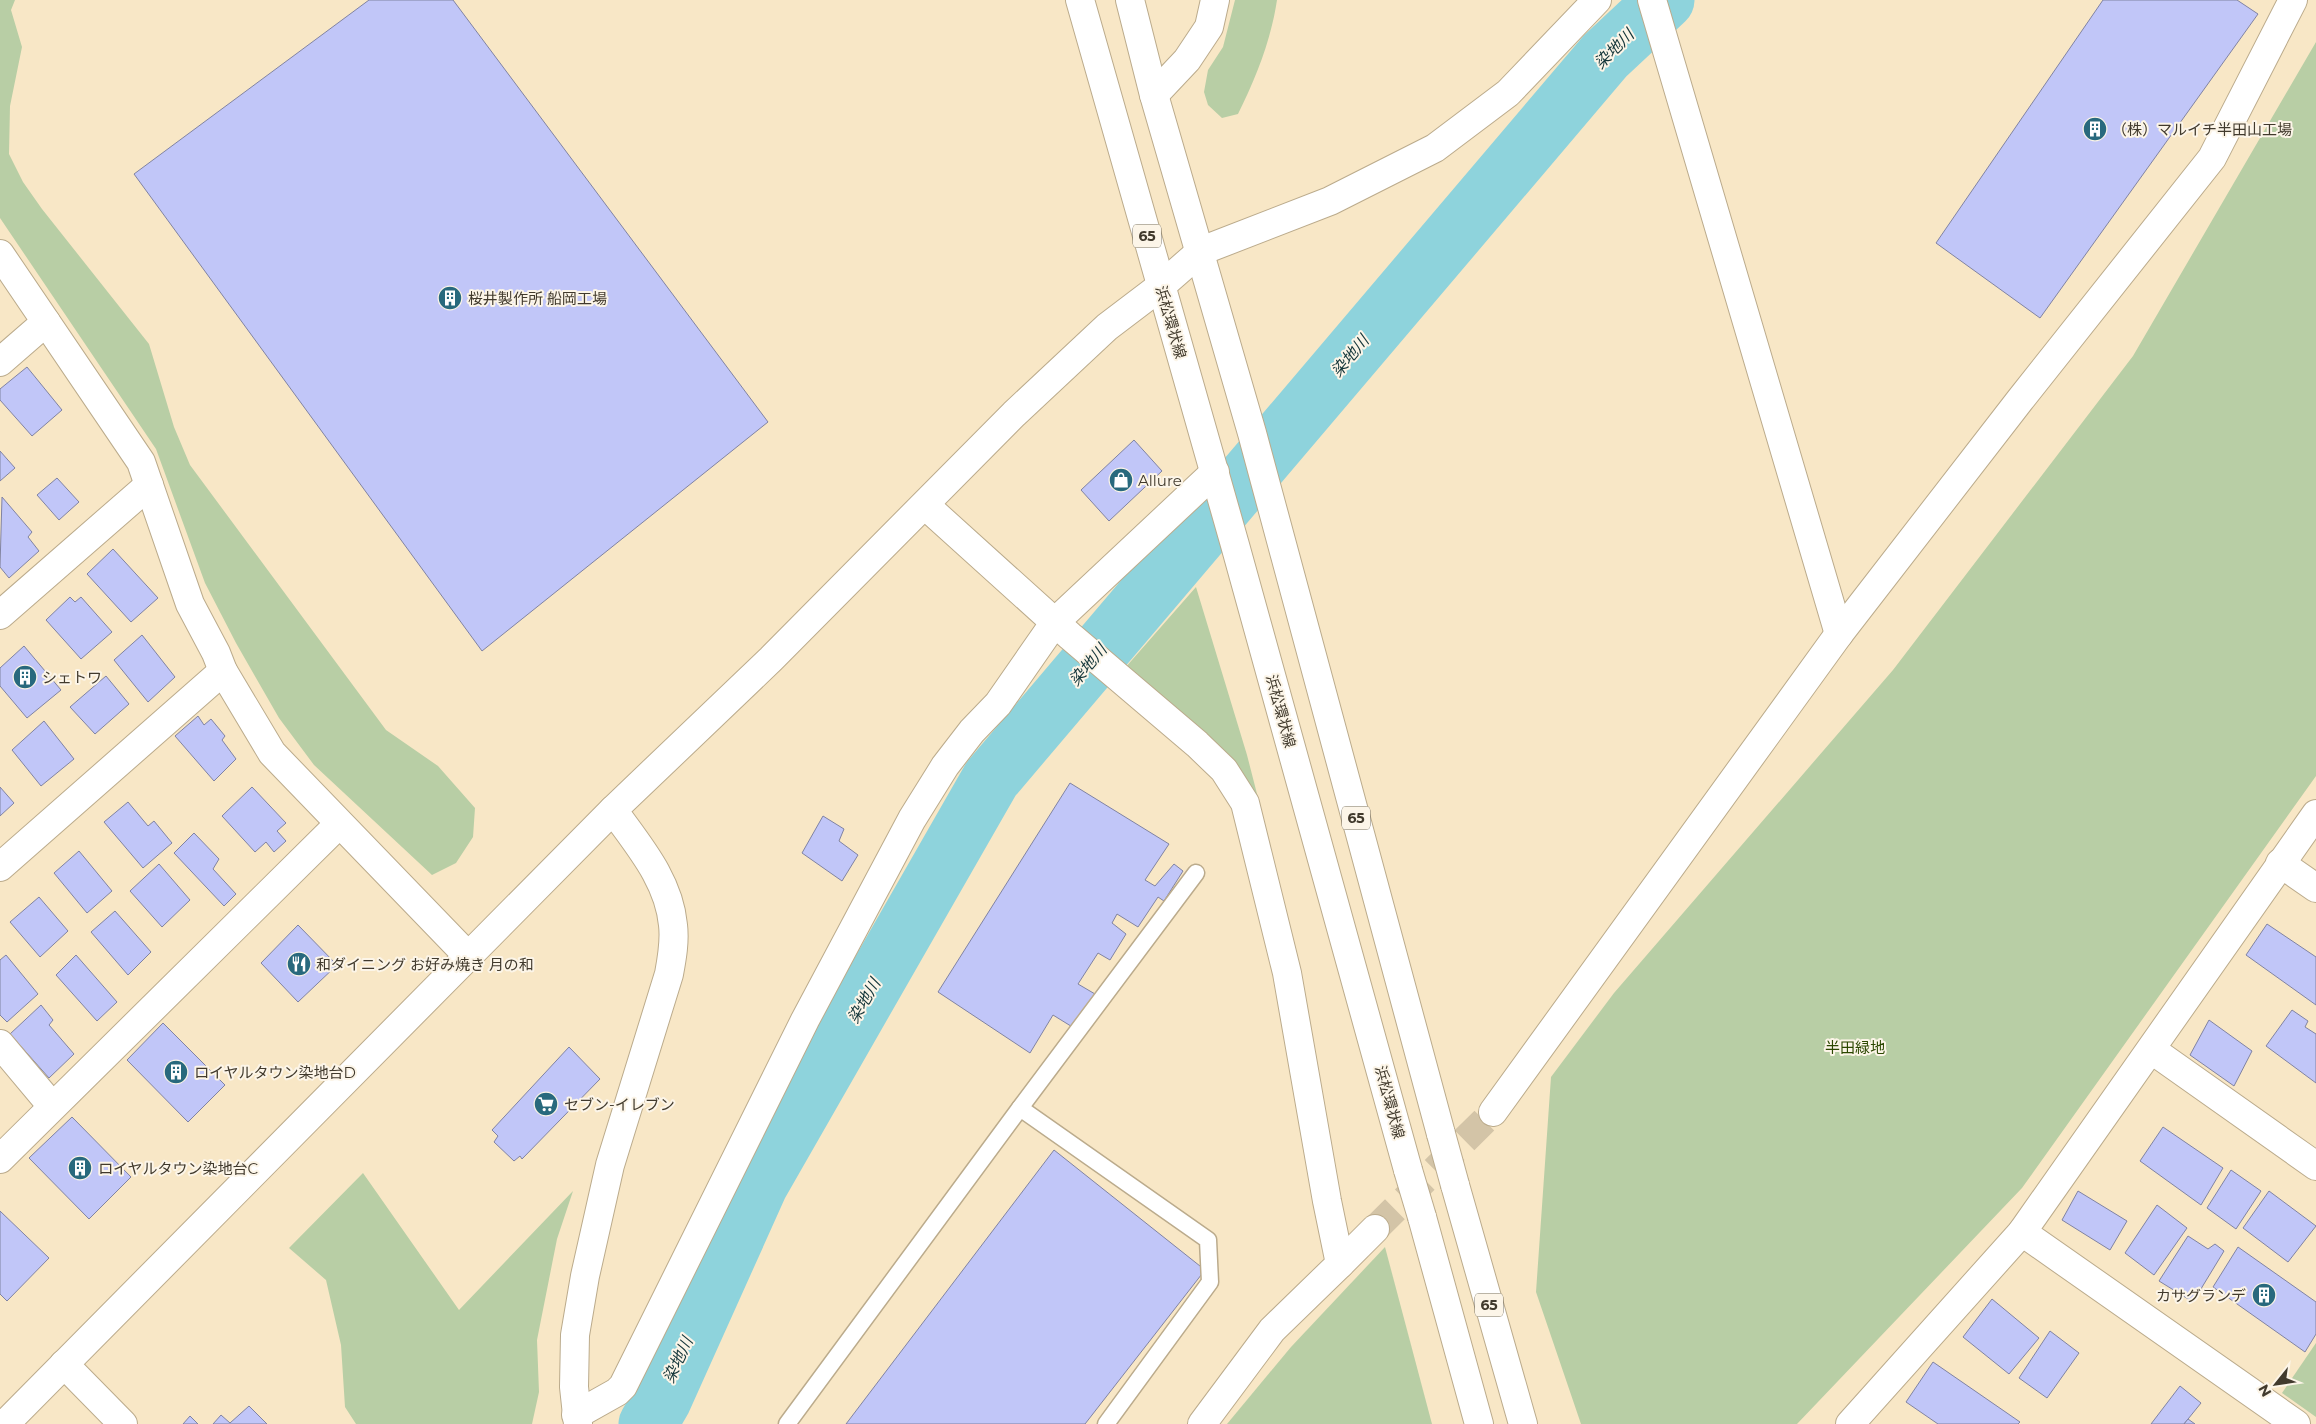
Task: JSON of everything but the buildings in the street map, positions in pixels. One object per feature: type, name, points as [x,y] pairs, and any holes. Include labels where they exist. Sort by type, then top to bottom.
[{"type":"street","name":"浜松環状線","points":[[1080,0],[1215,472],[1479,1424]]},
{"type":"street","name":"65","points":[[1130,0],[1154,95],[1201,251],[1252,433],[1441,1134],[1523,1424]]},
{"type":"street","points":[[1154,95],[1187,60],[1209,27],[1215,0]]},
{"type":"street","points":[[6,1424],[613,810],[771,659],[925,506],[1014,414],[1107,327],[1161,286],[1201,251],[1330,202],[1435,148],[1508,93],[1597,0]]},
{"type":"street","points":[[1652,0],[1839,634]]},
{"type":"street","points":[[1493,1112],[1839,634],[2020,400],[2212,158],[2293,0]]},
{"type":"street","points":[[0,254],[141,462],[187,599],[216,652],[223,671],[276,760],[469,957]]},
{"type":"street","points":[[0,362],[46,322]]},
{"type":"street","points":[[613,810],[654,866],[659,877],[673,924],[673,944],[669,974],[610,1165],[584,1276],[575,1335],[574,1387],[577,1419],[623,1386],[805,1020],[912,819],[945,766],[972,731],[1063,629],[1215,472]]},
{"type":"street","points":[[0,615],[150,485]]},
{"type":"street","points":[[925,506],[1218,764],[1245,803],[1287,973],[1327,1201],[1340,1264]]},
{"type":"street","points":[[0,867],[223,671]]},
{"type":"street","points":[[1856,1422],[2022,1232],[2152,1050],[2316,814]]},
{"type":"street","points":[[0,1159],[339,824]]},
{"type":"street","points":[[2280,864],[2316,888]]},
{"type":"street","points":[[0,1044],[52,1106]]},
{"type":"street","points":[[2152,1050],[2316,1166]]},
{"type":"street","points":[[1202,1424],[1272,1330],[1375,1229]]},
{"type":"street","points":[[2022,1232],[2296,1424]]},
{"type":"street","points":[[64,1364],[124,1424]]},
{"type":"lane","points":[[787,1424],[1196,873]]},
{"type":"lane","points":[[1020,1108],[1208,1240],[1210,1282],[1106,1424]]},
{"type":"green space","points":[[0,0],[15,0],[11,10],[22,47],[10,106],[9,154],[23,182],[42,209],[149,344],[174,427],[190,465],[386,730],[438,766],[475,808],[473,837],[456,863],[432,875],[314,765],[279,718],[236,643],[205,583],[156,449],[0,218]]},
{"type":"green space","points":[[1235,0],[1277,0],[1267,44],[1245,100],[1238,114],[1222,118],[1208,105],[1204,92],[1208,70],[1223,47]]},
{"type":"green space","name":"半田緑地","points":[[2316,42],[2316,776],[2022,1188],[1797,1424],[1581,1424],[1536,1292],[1551,1077],[1614,993],[1893,670],[2133,356]]},
{"type":"green space","points":[[1196,587],[1247,755],[1265,825],[1246,786],[1125,668]]},
{"type":"green space","points":[[363,1173],[459,1310],[573,1191],[557,1239],[537,1340],[539,1392],[532,1424],[356,1424],[345,1407],[341,1345],[326,1280],[289,1248]]},
{"type":"green space","points":[[1385,1247],[1432,1424],[1227,1424],[1291,1347]]},
{"type":"green space","points":[[2316,1343],[2316,1417],[2282,1393]]},
{"type":"waterway","name":"染地川","points":[[648,1424],[662,1400],[759,1184],[991,779],[1605,56],[1665,0]]},
{"type":"tunnel","points":[[1375,1229],[1493,1112]]},
{"type":"place","name":"（株）マルイチ半田山工場","points":[[2095,129]]},
{"type":"place","name":"桜井製作所 船岡工場","points":[[450,298]]},
{"type":"place","name":"Allure","points":[[1121,480]]},
{"type":"place","name":"シェトワ","points":[[25,677]]},
{"type":"place","name":"和ダイニング お好み焼き 月の和","points":[[299,964]]},
{"type":"place","name":"ロイヤルタウン染地台D","points":[[176,1072]]},
{"type":"place","name":"セブン-イレブン","points":[[546,1104]]},
{"type":"place","name":"ロイヤルタウン染地台C","points":[[80,1168]]},
{"type":"place","name":"カサグランデ","points":[[2264,1295]]}]
